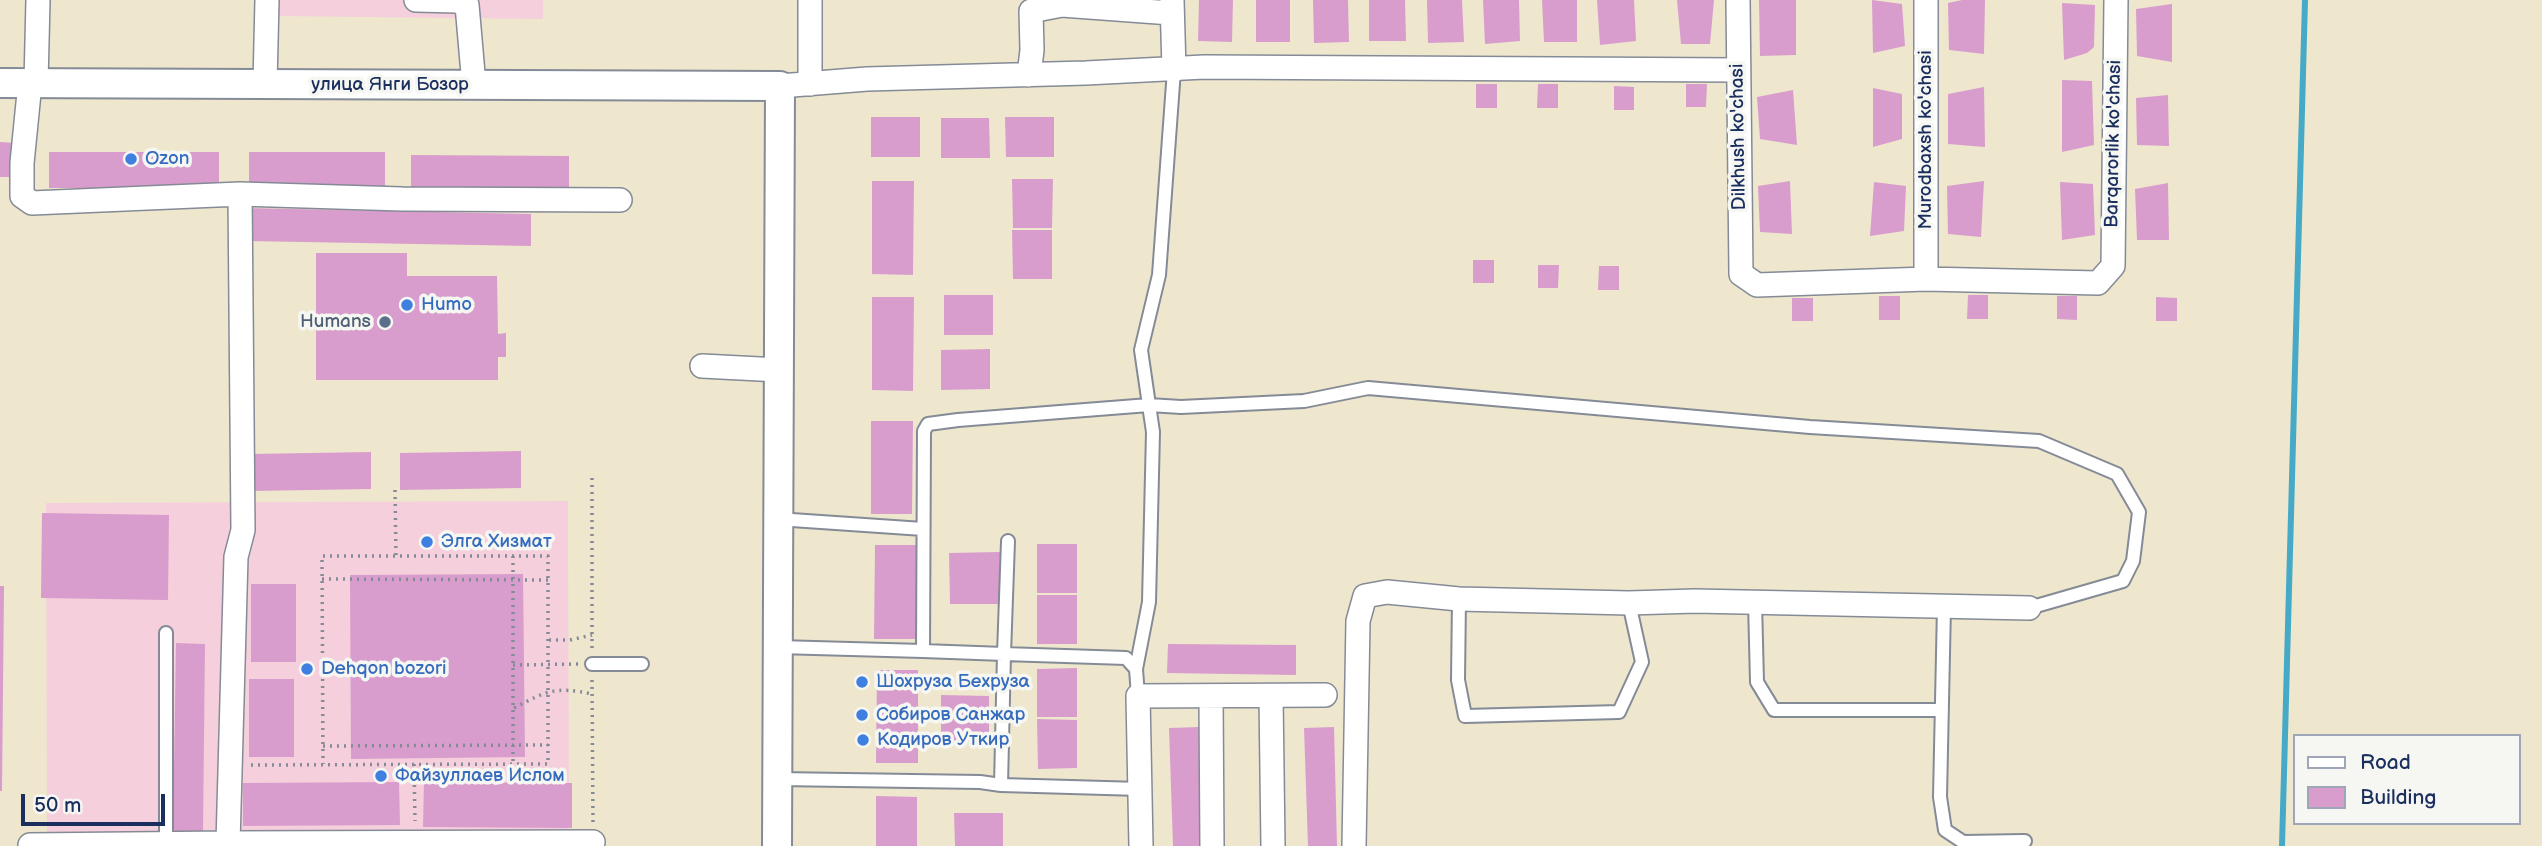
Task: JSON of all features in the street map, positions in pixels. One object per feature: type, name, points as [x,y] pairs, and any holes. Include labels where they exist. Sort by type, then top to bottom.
[{"type":"street","points":[[38,0],[33,83],[22,163],[22,196],[32,203],[240,194],[402,199],[620,200]]},
{"type":"street","points":[[265,84],[267,0]]},
{"type":"street","points":[[416,0],[457,1],[467,5],[474,85]]},
{"type":"street","points":[[810,0],[810,84]]},
{"type":"street","name":"Dilkhush ko'chasi","points":[[1738,0],[1741,274],[1757,285],[1926,279]]},
{"type":"street","name":"Murodbaxsh ko'chasi","points":[[1926,0],[1926,279]]},
{"type":"street","name":"Barqarorlik ko'chasi","points":[[1926,279],[2098,282],[2113,266],[2116,0]]},
{"type":"street","points":[[1029,75],[1032,50],[1031,5],[1172,6],[1174,70]]},
{"type":"street","points":[[777,846],[780,86],[867,79],[1204,67],[1737,70]]},
{"type":"street","name":"улица Янги Бозор","points":[[0,83],[780,86]]},
{"type":"street","points":[[228,843],[236,556],[243,530],[240,194]]},
{"type":"street","points":[[702,366],[779,370]]},
{"type":"street","points":[[1354,846],[1358,621],[1365,596],[1387,592],[1459,599],[2029,608]]},
{"type":"street","points":[[1141,846],[1138,696],[1325,695]]},
{"type":"street","points":[[1211,696],[1212,846]]},
{"type":"street","points":[[1270,696],[1273,846]]},
{"type":"street","points":[[30,845],[593,842]]},
{"type":"lane","points":[[1138,696],[1136,669],[1149,602],[1153,432],[1141,350],[1159,275],[1174,70]]},
{"type":"lane","points":[[923,652],[924,430],[928,424],[1149,405],[1181,407],[1304,401],[1368,388],[1811,427],[2039,441],[2117,474],[2139,512],[2133,561],[2123,581],[2029,608]]},
{"type":"lane","points":[[777,519],[923,529]]},
{"type":"lane","points":[[1001,785],[1008,541]]},
{"type":"lane","points":[[1459,599],[1458,680],[1465,716],[1619,712],[1642,662],[1629,603]]},
{"type":"lane","points":[[1755,602],[1757,682],[1774,710],[1942,710]]},
{"type":"lane","points":[[1944,606],[1940,797],[1945,830],[1963,842],[2025,841]]},
{"type":"lane","points":[[166,633],[166,844]]},
{"type":"lane","points":[[778,647],[1126,659],[1136,669]]},
{"type":"lane","points":[[592,664],[642,664]]},
{"type":"lane","points":[[777,779],[967,782],[1140,789]]},
{"type":"path","points":[[592,478],[593,842]]},
{"type":"path","points":[[395,490],[396,556]]},
{"type":"path","points":[[230,766],[548,764],[548,556],[322,556],[323,764]]},
{"type":"path","points":[[513,556],[513,764]]},
{"type":"path","points":[[322,579],[548,580]]},
{"type":"path","points":[[548,640],[570,640],[592,635]]},
{"type":"path","points":[[513,665],[592,664]]},
{"type":"path","points":[[513,708],[548,690],[592,694]]},
{"type":"path","points":[[323,746],[548,745]]},
{"type":"path","points":[[414,764],[415,843]]},
{"type":"shaded area","points":[[275,0],[543,0],[543,19],[275,16]]},
{"type":"shaded area","name":"Dehqon bozori","points":[[568,501],[569,835],[47,836],[46,503]]},
{"type":"building","points":[[1199,0],[1233,0],[1232,42],[1198,41]]},
{"type":"building","points":[[1256,0],[1290,0],[1290,42],[1256,42]]},
{"type":"building","points":[[1313,0],[1348,0],[1349,42],[1314,43]]},
{"type":"building","points":[[1369,0],[1405,0],[1406,41],[1369,41]]},
{"type":"building","points":[[1427,0],[1462,0],[1464,42],[1428,43]]},
{"type":"building","points":[[1483,0],[1519,0],[1520,41],[1485,44]]},
{"type":"building","points":[[1542,0],[1577,0],[1577,42],[1544,42]]},
{"type":"building","points":[[1597,0],[1634,0],[1636,41],[1600,45]]},
{"type":"building","points":[[1677,0],[1714,0],[1710,44],[1681,44]]},
{"type":"building","points":[[1759,0],[1796,0],[1796,55],[1760,56]]},
{"type":"building","points":[[1872,0],[1902,4],[1905,46],[1873,53]]},
{"type":"building","points":[[1985,0],[1984,54],[1949,50],[1948,3]]},
{"type":"building","points":[[2062,3],[2095,5],[2094,47],[2087,53],[2064,60]]},
{"type":"building","points":[[2172,4],[2172,62],[2137,56],[2136,9]]},
{"type":"building","points":[[2062,80],[2092,81],[2094,145],[2062,152]]},
{"type":"building","points":[[1476,84],[1497,84],[1497,108],[1476,108]]},
{"type":"building","points":[[1538,84],[1558,84],[1558,108],[1537,108]]},
{"type":"building","points":[[1686,84],[1707,84],[1706,107],[1686,107]]},
{"type":"building","points":[[1614,86],[1634,87],[1634,110],[1614,110]]},
{"type":"building","points":[[1984,87],[1985,147],[1948,144],[1948,94]]},
{"type":"building","points":[[1873,88],[1902,94],[1902,139],[1873,147]]},
{"type":"building","points":[[1793,90],[1797,145],[1760,139],[1757,97]]},
{"type":"building","points":[[2168,95],[2169,146],[2137,145],[2136,98]]},
{"type":"building","points":[[871,117],[920,117],[920,157],[871,157]]},
{"type":"building","points":[[1005,117],[1054,117],[1054,157],[1006,157]]},
{"type":"building","points":[[941,118],[989,118],[990,158],[941,158]]},
{"type":"building","points":[[0,142],[15,143],[15,177],[0,177]]},
{"type":"building","points":[[49,152],[219,152],[219,188],[49,188]]},
{"type":"building","points":[[249,152],[385,152],[385,187],[249,188]]},
{"type":"building","points":[[411,155],[569,156],[569,191],[411,191]]},
{"type":"building","points":[[1012,179],[1053,179],[1052,228],[1013,228]]},
{"type":"building","points":[[872,181],[914,181],[913,275],[872,274]]},
{"type":"building","points":[[1790,181],[1792,234],[1760,232],[1758,186]]},
{"type":"building","points":[[1984,181],[1981,237],[1948,234],[1947,186]]},
{"type":"building","points":[[1874,182],[1906,186],[1904,231],[1870,236]]},
{"type":"building","points":[[2060,182],[2093,184],[2095,235],[2062,240]]},
{"type":"building","points":[[2168,183],[2169,240],[2137,240],[2135,189]]},
{"type":"building","points":[[246,208],[531,214],[531,246],[246,241]]},
{"type":"building","points":[[1012,230],[1052,230],[1052,279],[1013,279]]},
{"type":"building","name":"Humo","points":[[316,253],[407,253],[407,276],[497,276],[498,334],[506,333],[506,357],[498,357],[498,380],[316,380]]},
{"type":"building","points":[[1473,260],[1494,260],[1494,283],[1473,283]]},
{"type":"building","points":[[1538,265],[1559,265],[1558,288],[1538,288]]},
{"type":"building","points":[[1599,266],[1619,266],[1619,290],[1598,290]]},
{"type":"building","points":[[944,295],[993,295],[993,335],[944,335]]},
{"type":"building","points":[[1968,295],[1988,295],[1988,319],[1967,319]]},
{"type":"building","points":[[1879,296],[1900,296],[1900,320],[1879,320]]},
{"type":"building","points":[[2057,296],[2077,296],[2077,320],[2057,319]]},
{"type":"building","points":[[872,297],[914,297],[913,391],[872,390]]},
{"type":"building","points":[[2156,297],[2177,298],[2177,321],[2156,321]]},
{"type":"building","points":[[1792,298],[1813,298],[1813,321],[1792,321]]},
{"type":"building","points":[[990,349],[990,389],[941,390],[941,350]]},
{"type":"building","points":[[871,421],[913,421],[912,514],[871,514]]},
{"type":"building","points":[[521,451],[521,488],[400,490],[400,453]]},
{"type":"building","points":[[371,452],[371,489],[250,491],[250,454]]},
{"type":"building","points":[[42,513],[169,515],[168,600],[41,598]]},
{"type":"building","points":[[1037,544],[1077,544],[1077,593],[1037,593]]},
{"type":"building","points":[[875,545],[916,545],[916,639],[874,639]]},
{"type":"building","points":[[1000,552],[1000,604],[950,604],[949,553]]},
{"type":"building","points":[[523,574],[525,757],[351,759],[350,575]]},
{"type":"building","points":[[251,584],[296,584],[296,662],[251,662]]},
{"type":"building","points":[[0,586],[4,586],[2,791],[0,791]]},
{"type":"building","points":[[1037,595],[1077,595],[1077,644],[1037,644]]},
{"type":"building","points":[[176,643],[205,644],[203,831],[173,831]]},
{"type":"building","points":[[1168,644],[1296,645],[1296,675],[1167,673]]},
{"type":"building","points":[[1077,668],[1077,717],[1037,717],[1037,669]]},
{"type":"building","points":[[877,670],[918,670],[918,763],[876,763]]},
{"type":"building","points":[[249,679],[294,679],[294,757],[249,757]]},
{"type":"building","points":[[941,695],[989,696],[989,741],[941,741]]},
{"type":"building","points":[[1037,719],[1077,720],[1077,768],[1038,769]]},
{"type":"building","points":[[1199,727],[1202,846],[1173,846],[1169,728]]},
{"type":"building","points":[[1334,727],[1337,846],[1308,846],[1304,728]]},
{"type":"building","points":[[399,782],[400,825],[243,826],[243,783]]},
{"type":"building","points":[[424,782],[572,783],[572,828],[423,827]]},
{"type":"building","points":[[876,796],[917,797],[917,846],[876,846]]},
{"type":"building","points":[[954,813],[1003,813],[1003,846],[955,846]]},
{"type":"waterway","points":[[2282,846],[2305,0]]},
{"type":"place","name":"Ozon","points":[[131,159]]},
{"type":"place","name":"Humo","points":[[407,305]]},
{"type":"place","name":"Humans","points":[[385,322]]},
{"type":"place","name":"Элга Хизмат","points":[[427,542]]},
{"type":"place","name":"Dehqon bozori","points":[[307,669]]},
{"type":"place","name":"Шохруза Бехруза","points":[[862,682]]},
{"type":"place","name":"Собиров Санжар","points":[[862,715]]},
{"type":"place","name":"Кодиров Уткир","points":[[863,740]]},
{"type":"place","name":"Файзуллаев Ислом","points":[[381,776]]}]
